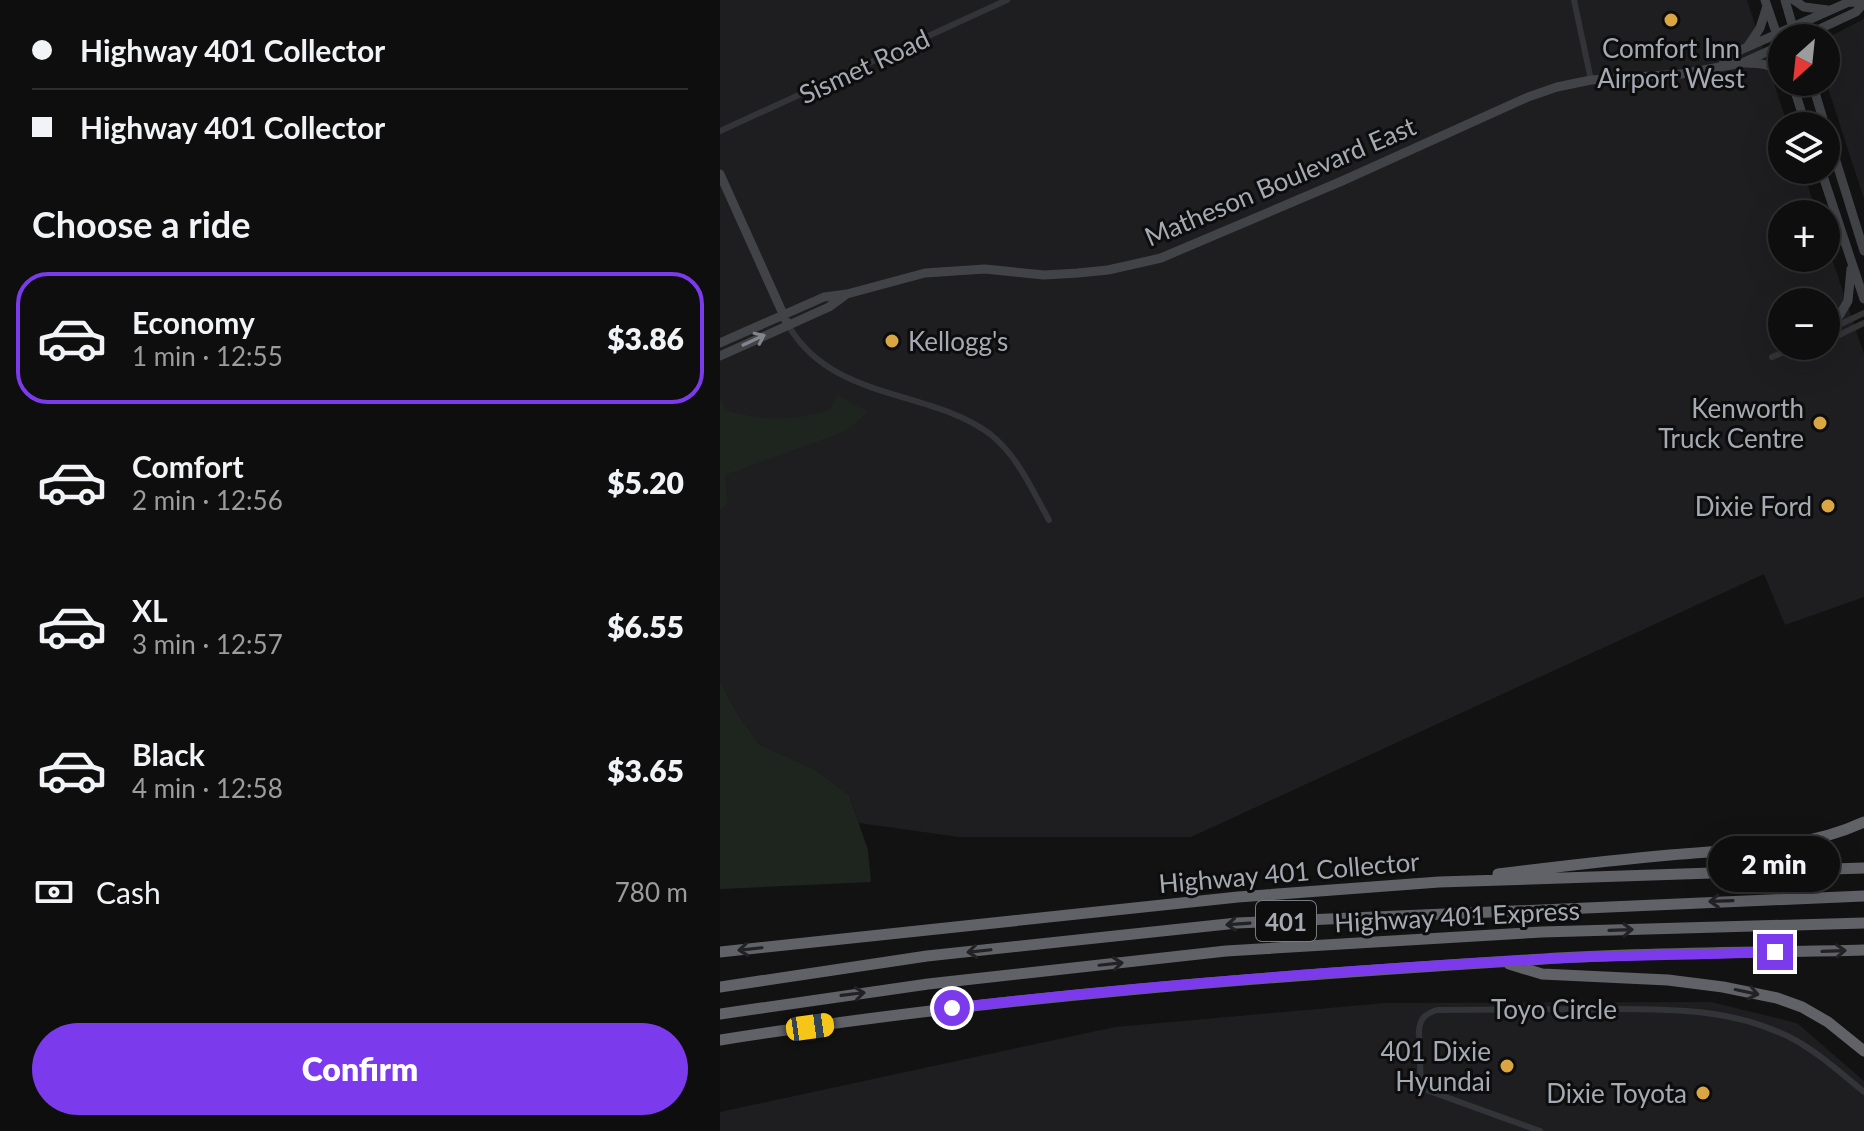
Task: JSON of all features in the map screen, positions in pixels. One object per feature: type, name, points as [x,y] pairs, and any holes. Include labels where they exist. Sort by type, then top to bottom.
[{"type":"highway","points":[[1439,882],[1588,863],[1783,845],[1844,831],[1864,822]]},
{"type":"highway","name":"Highway 401 Collector","points":[[720,952],[1223,898],[1439,882],[1864,868]]},
{"type":"highway","name":"Highway 401 Express","points":[[720,987],[927,956],[1237,923],[1864,896]]},
{"type":"highway","name":"Highway 401 Express","points":[[720,1014],[913,986],[1226,951],[1542,932],[1864,923]]},
{"type":"highway","name":"401","points":[[722,1040],[924,1011],[1151,986],[1311,973],[1543,959],[1864,950]]},
{"type":"highway","points":[[1504,963],[1542,974],[1668,980],[1777,998],[1802,1007],[1828,1022],[1864,1051]]},
{"type":"street","name":"Sismet Road","points":[[720,131],[1007,0]]},
{"type":"street","points":[[1574,0],[1591,80]]},
{"type":"street","points":[[1785,0],[1792,24]]},
{"type":"street","points":[[1794,0],[1804,7],[1831,10]]},
{"type":"street","name":"Matheson Boulevard East","points":[[1800,24],[1849,2],[1864,3],[1856,12],[1830,24]]},
{"type":"street","points":[[1766,3],[1773,24]]},
{"type":"street","points":[[1745,48],[1760,28],[1766,3]]},
{"type":"street","name":"Matheson Boulevard East","points":[[1722,65],[1734,53],[1768,38]]},
{"type":"street","name":"Matheson Boulevard East","points":[[720,343],[824,297],[847,294],[913,275],[956,269],[1044,275],[1078,273],[1161,258],[1342,181],[1505,106],[1557,87],[1591,80],[1681,74],[1742,63],[1768,52]]},
{"type":"street","points":[[1742,63],[1768,66]]},
{"type":"street","points":[[1840,173],[1864,251]]},
{"type":"street","points":[[720,174],[788,325],[804,349],[828,367],[855,381],[954,416],[988,433],[1022,470],[1049,520]]},
{"type":"street","points":[[1826,184],[1864,299]]},
{"type":"street","points":[[1840,313],[1848,301],[1851,262]]},
{"type":"street","name":"Matheson Boulevard East","points":[[720,356],[829,307],[847,294]]},
{"type":"street","points":[[1840,325],[1864,313]]},
{"type":"street","points":[[1840,335],[1864,323]]},
{"type":"street","name":"Toyo Circle","points":[[1540,1131],[1421,1088],[1419,1031],[1424,1015],[1437,1010],[1592,1009],[1689,1009],[1719,1014],[1762,1026],[1795,1040],[1864,1092]]},
{"type":"shaded area","points":[[720,0],[1747,0],[1768,65],[1768,96],[1778,96],[1783,112],[1768,112],[1768,184],[1807,184],[1813,200],[1768,200],[1768,272],[1836,272],[1864,354],[1864,597],[1785,625],[1764,574],[1191,837],[959,837],[859,823],[849,795],[815,770],[759,744],[738,715],[720,681]]},
{"type":"shaded area","points":[[1864,19],[1864,199],[1840,125],[1840,112],[1836,112],[1831,96],[1840,96],[1840,31]]},
{"type":"shaded area","points":[[837,395],[868,412],[846,431],[725,475],[727,504],[720,509],[720,398],[725,411],[778,418],[830,410]]},
{"type":"shaded area","points":[[720,681],[738,715],[759,744],[815,770],[849,795],[868,850],[871,882],[720,889]]},
{"type":"shaded area","points":[[1711,1002],[1797,1023],[1864,1081],[1864,1131],[720,1131],[720,1112],[1115,1027],[1385,1003]]},
{"type":"place","name":"Comfort Inn Airport West","points":[[1671,20]]},
{"type":"place","name":"Kellogg's","points":[[892,341]]},
{"type":"place","name":"Kenworth Truck Centre","points":[[1820,423]]},
{"type":"place","name":"Dixie Ford","points":[[1828,506]]},
{"type":"place","name":"401 Dixie Hyundai","points":[[1507,1066]]},
{"type":"place","name":"Dixie Toyota","points":[[1703,1093]]},
{"type":"route","points":[[952,1008],[1151,986],[1311,973],[1543,959],[1775,952]]}]
